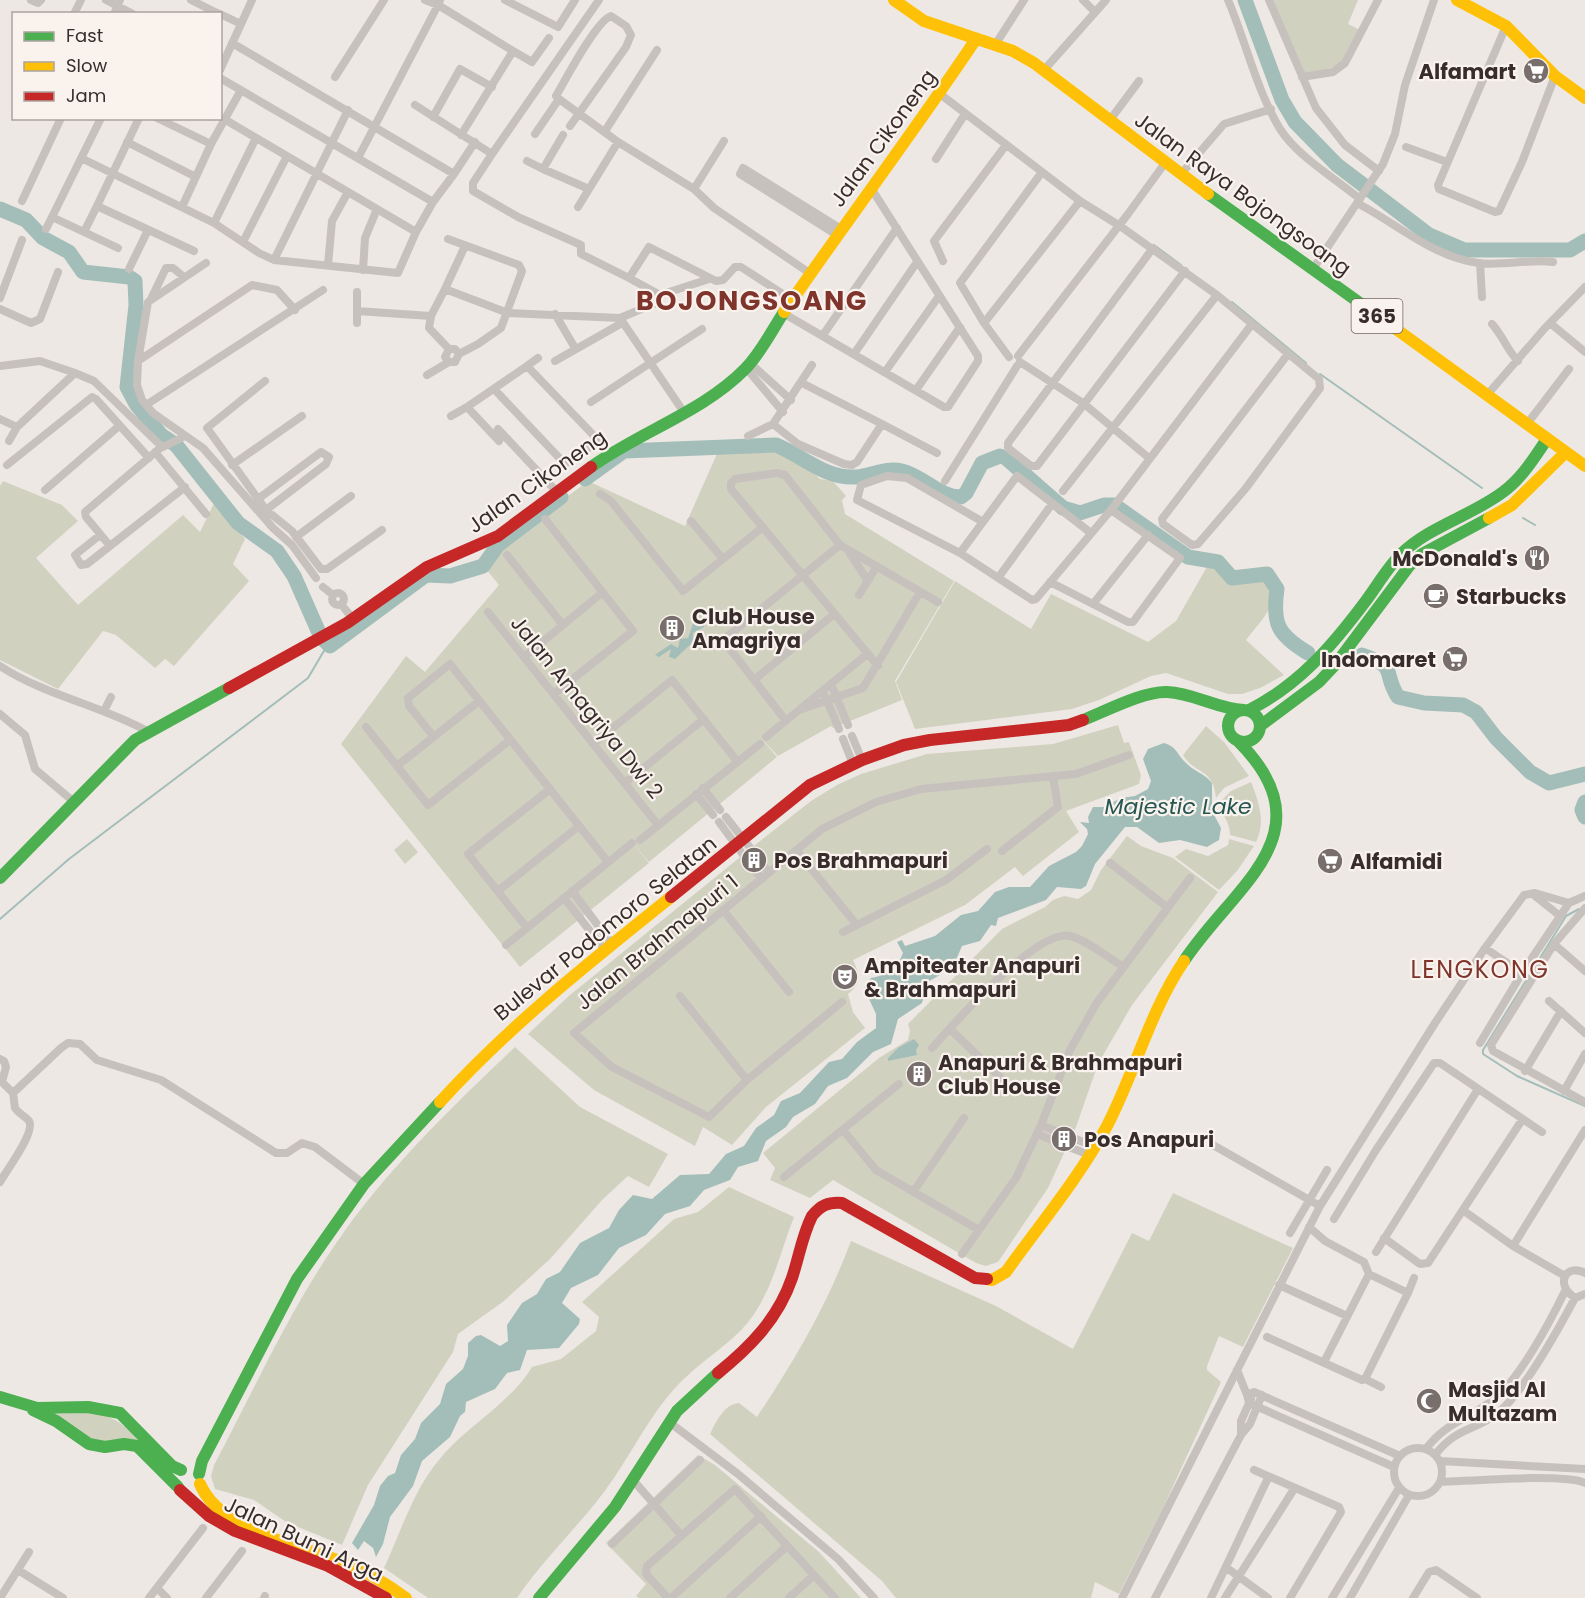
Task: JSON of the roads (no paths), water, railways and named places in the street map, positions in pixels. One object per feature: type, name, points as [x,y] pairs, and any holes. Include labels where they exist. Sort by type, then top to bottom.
[{"type":"street","points":[[31,0],[38,3],[41,0]]},
{"type":"street","points":[[106,0],[117,6]]},
{"type":"street","points":[[192,0],[216,12]]},
{"type":"street","points":[[223,58],[252,0]]},
{"type":"street","points":[[335,77],[384,0]]},
{"type":"street","points":[[425,0],[439,2],[532,62],[549,38]]},
{"type":"street","points":[[506,0],[558,27],[575,0]]},
{"type":"street","points":[[599,0],[492,154],[473,183],[473,191],[518,217],[581,245],[581,254],[660,295],[709,279],[723,280],[735,267],[741,267],[792,300]]},
{"type":"street","name":"Jalan Raya Bojongsoang","points":[[894,0],[924,21],[1023,56],[1044,70],[1167,164],[1585,466]]},
{"type":"street","points":[[995,45],[1024,0]]},
{"type":"street","points":[[1083,0],[1094,11]]},
{"type":"street","points":[[1044,70],[1106,0]]},
{"type":"street","points":[[1228,0],[1281,130],[1301,151],[1360,199],[1434,248],[1458,258],[1480,263],[1531,260],[1552,262]]},
{"type":"street","points":[[1269,0],[1316,108],[1329,128],[1345,145],[1379,171]]},
{"type":"street","points":[[1302,77],[1333,72],[1345,63],[1378,0]]},
{"type":"street","points":[[1313,269],[1379,171],[1395,134],[1405,85],[1434,0]]},
{"type":"street","points":[[1457,0],[1478,5],[1506,26],[1555,76],[1585,98]]},
{"type":"street","points":[[358,158],[439,2]]},
{"type":"street","points":[[222,15],[241,24]]},
{"type":"street","points":[[570,126],[579,112],[627,47],[630,31],[621,21],[608,15],[556,96],[559,99],[579,112],[605,131],[618,142],[694,189],[714,208],[811,274]]},
{"type":"street","points":[[1506,26],[1438,189],[1497,212],[1522,162],[1555,76]]},
{"type":"street","name":"Jalan Cikoneng","points":[[0,878],[143,736],[352,619],[380,601],[409,577],[498,536],[609,454],[713,394],[748,365],[839,232],[940,94],[976,39]]},
{"type":"street","points":[[232,43],[375,125],[454,174]]},
{"type":"street","points":[[605,131],[657,50]]},
{"type":"street","points":[[461,135],[513,51]]},
{"type":"street","points":[[433,117],[460,69],[492,87]]},
{"type":"street","points":[[222,79],[433,202]]},
{"type":"street","points":[[1110,120],[1139,81]]},
{"type":"street","points":[[241,90],[224,114],[256,138],[416,232]]},
{"type":"street","points":[[940,94],[1080,201],[1153,249],[1217,296],[1319,379],[1320,388],[1246,488],[1198,544],[1192,544],[1162,524],[1162,519],[1288,354]]},
{"type":"street","points":[[535,134],[559,99]]},
{"type":"street","points":[[415,105],[492,154]]},
{"type":"street","points":[[1181,174],[1224,124],[1271,109]]},
{"type":"street","points":[[274,260],[348,110]]},
{"type":"street","points":[[936,159],[965,114]]},
{"type":"street","points":[[22,201],[60,120]]},
{"type":"street","points":[[46,229],[100,120]]},
{"type":"street","points":[[84,232],[138,120]]},
{"type":"street","points":[[161,120],[211,144]]},
{"type":"street","points":[[182,207],[221,120]]},
{"type":"street","points":[[543,169],[564,135]]},
{"type":"street","points":[[214,223],[256,138]]},
{"type":"street","points":[[694,189],[724,141]]},
{"type":"street","points":[[127,142],[196,177]]},
{"type":"street","points":[[81,158],[214,223],[243,243],[274,260],[400,272],[416,232],[433,202],[475,142]]},
{"type":"street","points":[[578,207],[618,142]]},
{"type":"street","points":[[943,261],[934,241],[1006,145]]},
{"type":"street","points":[[1406,147],[1448,162]]},
{"type":"street","points":[[243,243],[287,156]]},
{"type":"street","points":[[527,161],[589,189]]},
{"type":"street","points":[[945,481],[1016,360],[1167,164]]},
{"type":"street","points":[[743,168],[839,232],[740,174],[743,168]]},
{"type":"street","points":[[1042,172],[961,280],[961,287],[984,323],[1016,360],[1083,403],[1149,458]]},
{"type":"street","points":[[783,313],[944,407],[948,406],[979,358],[871,188]]},
{"type":"street","points":[[328,265],[332,221],[348,192]]},
{"type":"street","points":[[984,323],[1080,201]]},
{"type":"street","points":[[97,206],[194,251]]},
{"type":"street","points":[[363,270],[365,238],[377,209]]},
{"type":"street","points":[[52,217],[118,248]]},
{"type":"street","points":[[823,335],[897,228]]},
{"type":"street","points":[[129,269],[148,230]]},
{"type":"street","points":[[427,375],[457,360],[459,354],[492,336],[501,328],[521,268],[448,239]]},
{"type":"street","points":[[0,298],[22,240]]},
{"type":"street","points":[[449,350],[430,331],[431,316],[465,246]]},
{"type":"street","points":[[629,278],[649,248],[709,279]]},
{"type":"street","points":[[1153,249],[1051,382],[1007,445],[1031,466],[1037,466],[1185,272]]},
{"type":"street","points":[[854,354],[917,262]]},
{"type":"street","points":[[150,300],[206,263]]},
{"type":"street","points":[[1480,263],[1482,297]]},
{"type":"street","points":[[184,277],[173,268],[166,268],[146,307],[138,361],[138,393],[146,405],[203,448],[260,506],[292,544],[316,578]]},
{"type":"street","points":[[0,309],[31,323],[36,322],[58,272]]},
{"type":"street","points":[[138,361],[252,285],[277,290],[295,310]]},
{"type":"street","points":[[1487,395],[1585,286]]},
{"type":"street","points":[[146,405],[323,290]]},
{"type":"street","points":[[445,290],[508,312],[621,320]]},
{"type":"street","points":[[357,292],[357,322]]},
{"type":"street","points":[[885,372],[939,296]]},
{"type":"street","points":[[1063,491],[1217,296]]},
{"type":"street","points":[[555,361],[621,320],[656,303]]},
{"type":"street","points":[[357,311],[431,316]]},
{"type":"street","points":[[555,314],[575,348]]},
{"type":"street","points":[[621,320],[683,411]]},
{"type":"street","points":[[1550,323],[1585,352]]},
{"type":"street","points":[[983,522],[907,478],[887,477],[861,485],[857,500],[960,553],[1034,600],[1113,506],[1252,324]]},
{"type":"street","points":[[1492,324],[1503,338],[1506,349],[1518,361]]},
{"type":"street","points":[[916,390],[960,327]]},
{"type":"street","points":[[591,402],[702,329]]},
{"type":"street","points":[[449,350],[455,349],[459,354]]},
{"type":"street","points":[[449,350],[445,357],[449,362]]},
{"type":"street","points":[[451,416],[538,358]]},
{"type":"street","points":[[0,366],[40,361],[94,381],[162,449],[185,487],[206,514]]},
{"type":"street","points":[[748,365],[790,400]]},
{"type":"street","points":[[748,365],[783,412]]},
{"type":"street","points":[[748,436],[773,423],[783,412],[812,365]]},
{"type":"street","points":[[527,366],[609,454]]},
{"type":"street","points":[[1527,424],[1569,369]]},
{"type":"street","points":[[9,441],[17,427],[75,373]]},
{"type":"street","points":[[265,381],[207,428],[260,506],[296,537],[321,569],[327,569],[382,530]]},
{"type":"street","points":[[802,383],[937,453]]},
{"type":"street","points":[[494,389],[565,464],[599,441]]},
{"type":"street","points":[[7,465],[92,397],[119,426],[162,449]]},
{"type":"street","points":[[467,407],[499,441]]},
{"type":"street","points":[[232,465],[302,416]]},
{"type":"street","points":[[0,419],[17,427]]},
{"type":"street","points":[[773,423],[798,444],[852,465],[857,462],[882,424]]},
{"type":"street","points":[[45,490],[119,426]]},
{"type":"street","points":[[498,429],[556,492]]},
{"type":"street","points":[[110,546],[86,517],[86,512],[162,449],[185,436]]},
{"type":"street","points":[[1233,736],[1231,717],[1273,698],[1310,669],[1400,555],[1413,542],[1489,502],[1513,484],[1547,439]]},
{"type":"street","points":[[321,452],[328,457],[326,464],[260,506],[321,452]]},
{"type":"street","points":[[1233,736],[1247,742],[1281,709],[1319,682],[1354,640],[1410,565],[1422,554],[1492,517],[1523,495],[1566,452]]},
{"type":"street","points":[[868,581],[844,547],[784,475],[777,472],[735,479],[731,483],[731,489],[866,655],[878,666]]},
{"type":"street","points":[[960,553],[1017,476],[1091,533]]},
{"type":"street","points":[[1513,484],[1524,485],[1523,495]]},
{"type":"street","points":[[100,535],[75,555],[81,565],[87,564],[185,487]]},
{"type":"street","points":[[600,494],[611,501],[683,591],[763,527]]},
{"type":"street","points":[[296,537],[351,496]]},
{"type":"street","points":[[998,578],[1052,504]]},
{"type":"street","points":[[1050,582],[1128,622],[1133,622],[1179,561],[1178,555],[1148,535],[1113,506]]},
{"type":"street","points":[[545,519],[633,631],[554,694]]},
{"type":"street","points":[[691,520],[723,559]]},
{"type":"street","points":[[1093,604],[1148,535]]},
{"type":"street","points":[[844,547],[938,602]]},
{"type":"street","points":[[786,721],[723,640],[802,576],[844,547]]},
{"type":"street","points":[[507,555],[563,625]]},
{"type":"street","points":[[859,595],[877,566]]},
{"type":"street","points":[[323,587],[333,595],[334,603],[341,604],[352,619]]},
{"type":"street","points":[[524,657],[603,592]]},
{"type":"street","points":[[799,710],[863,688],[920,592]]},
{"type":"street","name":"Jalan Amagriya Dwi 2","points":[[488,612],[658,825]]},
{"type":"street","points":[[754,680],[833,615]]},
{"type":"street","points":[[1342,630],[1354,640]]},
{"type":"street","points":[[506,945],[737,762],[866,655]]},
{"type":"street","points":[[434,737],[409,706],[408,698],[450,664],[608,862]]},
{"type":"street","points":[[0,666],[19,677],[117,715],[143,736]]},
{"type":"street","points":[[593,744],[672,680],[737,762]]},
{"type":"street","points":[[823,691],[843,727],[837,697],[831,684]]},
{"type":"street","name":"Bulevar Podomoro Selatan","points":[[179,1489],[175,1480],[192,1474],[202,1461],[306,1264],[364,1184],[486,1053],[535,1007],[810,785],[883,751],[930,740],[1069,725],[1157,692],[1190,696],[1213,708],[1246,710]]},
{"type":"street","points":[[104,711],[111,697]]},
{"type":"street","points":[[1273,698],[1271,706],[1281,709]]},
{"type":"street","points":[[397,766],[480,701]]},
{"type":"street","points":[[539,1598],[599,1528],[633,1480],[669,1422],[687,1401],[755,1341],[772,1318],[793,1276],[806,1226],[816,1210],[822,1206],[842,1203],[975,1278],[992,1280],[1006,1272],[1092,1151],[1124,1095],[1163,998],[1181,964],[1205,931],[1259,868],[1270,848],[1276,825],[1274,798],[1256,759],[1233,736],[1213,708]]},
{"type":"street","points":[[1246,710],[1257,716],[1260,729],[1256,759]]},
{"type":"street","points":[[0,714],[25,735],[35,769],[74,802]]},
{"type":"street","points":[[625,783],[704,719]]},
{"type":"street","points":[[366,727],[428,804],[510,740]]},
{"type":"street","points":[[847,738],[858,762]]},
{"type":"street","name":"Jalan Brahmapuri 1","points":[[747,1080],[712,1116],[706,1116],[612,1067],[574,1032],[822,830],[876,802],[921,789],[1076,774],[1129,755]]},
{"type":"street","points":[[1002,851],[1058,807],[1053,776]]},
{"type":"street","points":[[527,928],[468,854],[550,789]]},
{"type":"street","points":[[700,791],[739,843],[762,879]]},
{"type":"street","points":[[498,891],[579,826]]},
{"type":"street","points":[[739,843],[758,857],[770,873]]},
{"type":"street","points":[[843,932],[946,880],[987,849]]},
{"type":"street","points":[[796,850],[856,924]]},
{"type":"street","points":[[1110,863],[1167,907]]},
{"type":"street","points":[[962,1254],[1016,1178],[1041,1125],[1070,1050],[1096,1004],[1122,966],[1190,878]]},
{"type":"street","points":[[572,891],[609,947]]},
{"type":"street","points":[[1530,893],[1560,916]]},
{"type":"street","points":[[1122,1598],[1320,1206],[1485,948],[1524,895],[1530,893],[1569,903]]},
{"type":"street","points":[[1480,1043],[1522,973],[1569,903],[1585,896]]},
{"type":"street","points":[[564,898],[609,947]]},
{"type":"street","points":[[1585,908],[1554,944],[1491,1044],[1492,1051],[1585,1102]]},
{"type":"street","points":[[723,910],[789,992]]},
{"type":"street","points":[[932,1048],[1020,957],[1063,935],[1073,937],[1122,966]]},
{"type":"street","points":[[1554,944],[1585,971]]},
{"type":"street","points":[[1485,948],[1522,973]]},
{"type":"street","points":[[680,996],[747,1080],[842,1002]]},
{"type":"street","points":[[1549,1001],[1585,1033]]},
{"type":"street","points":[[1525,1071],[1561,1011]]},
{"type":"street","points":[[950,1029],[1005,1082]]},
{"type":"street","points":[[14,1093],[61,1048],[68,1043],[80,1044],[97,1060],[161,1080],[276,1153],[287,1153],[302,1143],[315,1147],[364,1184]]},
{"type":"street","points":[[1564,1091],[1585,1054]]},
{"type":"street","points":[[0,1059],[4,1061],[6,1067],[2,1082],[14,1093],[15,1108],[29,1120],[30,1128],[24,1144],[3,1170],[0,1182]]},
{"type":"street","points":[[1334,1219],[1434,1063],[1440,1063],[1542,1132]]},
{"type":"street","points":[[784,1177],[899,1084]]},
{"type":"street","points":[[1376,1252],[1478,1089]]},
{"type":"street","points":[[913,1192],[964,1118]]},
{"type":"street","points":[[1384,1238],[1423,1265],[1463,1212],[1522,1120]]},
{"type":"street","points":[[1041,1125],[1061,1133]]},
{"type":"street","points":[[843,1130],[876,1170],[979,1230]]},
{"type":"street","points":[[1513,1246],[1585,1130]]},
{"type":"street","points":[[1037,1134],[1057,1142]]},
{"type":"street","points":[[1071,1137],[1092,1151]]},
{"type":"street","points":[[1213,1145],[1320,1206]]},
{"type":"street","points":[[1066,1146],[1092,1151]]},
{"type":"street","points":[[1290,1233],[1327,1170]]},
{"type":"street","points":[[1463,1212],[1513,1246],[1565,1276]]},
{"type":"street","points":[[1309,1227],[1325,1241],[1364,1262],[1369,1274],[1408,1293]]},
{"type":"street","points":[[1565,1276],[1570,1272],[1584,1271]]},
{"type":"street","points":[[1324,1362],[1369,1274]]},
{"type":"street","points":[[1426,1449],[1446,1427],[1486,1405],[1512,1380],[1546,1327],[1565,1291],[1565,1276]]},
{"type":"street","points":[[1365,1379],[1414,1278]]},
{"type":"street","points":[[1279,1285],[1347,1316]]},
{"type":"street","points":[[1565,1291],[1582,1297],[1505,1406],[1493,1417],[1465,1428],[1443,1444],[1438,1458],[1442,1475],[1440,1482],[1427,1494],[1409,1495],[1399,1488],[1394,1478],[1394,1467],[1400,1456],[1412,1449],[1426,1449],[1438,1458],[1585,1469]]},
{"type":"street","points":[[1546,1327],[1556,1333]]},
{"type":"street","points":[[1267,1337],[1381,1387]]},
{"type":"street","points":[[1536,1343],[1545,1349]]},
{"type":"street","points":[[1237,1370],[1254,1398],[1394,1467]]},
{"type":"street","name":"Jalan Bumi Arga","points":[[0,1397],[44,1416],[89,1444],[105,1447],[124,1444],[137,1446],[209,1516],[235,1531],[328,1566],[386,1598]]},
{"type":"street","points":[[1155,1598],[1241,1436],[1250,1424],[1254,1398]]},
{"type":"street","points":[[1254,1398],[1400,1456]]},
{"type":"street","points":[[1486,1405],[1493,1417]]},
{"type":"street","name":"Jalan Bumi Arga","points":[[23,1406],[104,1408],[120,1413],[172,1466],[192,1474],[209,1503],[225,1515],[340,1561],[406,1598]]},
{"type":"street","points":[[669,1422],[738,1474],[838,1559],[874,1598]]},
{"type":"street","points":[[612,1544],[700,1460]]},
{"type":"street","points":[[1254,1470],[1339,1507],[1341,1516],[1290,1598]]},
{"type":"street","points":[[179,1489],[192,1492],[192,1474]]},
{"type":"street","points":[[1210,1598],[1227,1569],[1268,1478]]},
{"type":"street","points":[[1440,1482],[1574,1479],[1585,1483]]},
{"type":"street","points":[[633,1480],[681,1535]]},
{"type":"street","points":[[1332,1598],[1399,1488]]},
{"type":"street","points":[[761,1516],[669,1598],[645,1570],[681,1535],[735,1489],[761,1516],[836,1598]]},
{"type":"street","points":[[1225,1598],[1294,1489]]},
{"type":"street","points":[[1350,1598],[1409,1495]]},
{"type":"street","points":[[1386,1509],[1397,1516]]},
{"type":"street","points":[[149,1598],[203,1528]]},
{"type":"street","points":[[730,1598],[787,1546]]},
{"type":"street","points":[[206,1598],[242,1551]]},
{"type":"street","points":[[0,1598],[29,1552]]},
{"type":"street","points":[[1227,1569],[1268,1598]]},
{"type":"street","points":[[18,1570],[63,1598]]},
{"type":"street","points":[[1413,1598],[1431,1570],[1436,1570],[1477,1598]]},
{"type":"street","points":[[789,1598],[814,1575]]},
{"type":"street","points":[[157,1588],[167,1598]]},
{"type":"water","points":[[694,621],[705,623],[704,627],[693,633],[693,642],[675,659],[669,657],[671,649],[659,657],[655,655],[671,644],[678,648],[680,639],[688,638]]},
{"type":"water","name":"Majestic Lake","points":[[1164,743],[1174,748],[1188,765],[1212,783],[1212,811],[1221,828],[1219,840],[1207,847],[1180,840],[1159,843],[1137,827],[1125,827],[1095,864],[1086,886],[1081,889],[1057,887],[1046,900],[998,918],[996,926],[991,925],[980,941],[962,946],[953,967],[928,982],[922,1003],[898,1019],[891,1044],[873,1052],[847,1078],[828,1086],[815,1104],[793,1117],[786,1127],[766,1141],[758,1161],[738,1167],[730,1180],[704,1190],[690,1206],[665,1214],[646,1235],[619,1248],[598,1275],[571,1288],[562,1303],[580,1319],[579,1324],[559,1348],[527,1350],[520,1370],[507,1373],[495,1389],[466,1402],[465,1412],[460,1416],[450,1437],[422,1461],[413,1486],[390,1517],[383,1544],[376,1557],[373,1548],[364,1541],[358,1550],[352,1543],[374,1505],[380,1486],[388,1476],[395,1473],[401,1455],[415,1439],[421,1423],[440,1404],[446,1384],[463,1369],[468,1356],[468,1343],[481,1335],[500,1346],[508,1341],[507,1325],[522,1303],[537,1294],[546,1279],[560,1272],[580,1243],[609,1228],[619,1210],[633,1195],[652,1199],[680,1175],[709,1174],[726,1154],[744,1146],[756,1128],[774,1115],[781,1101],[800,1093],[829,1062],[842,1059],[857,1042],[876,1028],[876,1014],[864,988],[871,978],[887,973],[898,963],[903,953],[897,942],[902,940],[905,946],[935,936],[961,915],[978,911],[995,892],[1009,887],[1030,887],[1049,866],[1076,852],[1082,846],[1088,834],[1087,829],[1080,822],[1089,823],[1088,817],[1093,807],[1104,807],[1121,798],[1135,796],[1148,789],[1151,781],[1143,759],[1148,749]]},
{"type":"water","points":[[914,1039],[919,1045],[916,1050],[917,1055],[888,1061],[888,1058],[898,1048]]},
{"type":"waterway","points":[[1245,0],[1282,100],[1295,122],[1337,165],[1429,235],[1464,250],[1570,250],[1585,241]]},
{"type":"waterway","points":[[0,209],[26,220],[43,238],[69,252],[83,272],[129,277],[135,281],[136,305],[127,387],[136,404],[161,435],[176,445],[238,523],[277,551],[294,576],[320,635]]},
{"type":"waterway","points":[[1154,245],[1181,265]]},
{"type":"waterway","points":[[1232,302],[1306,363]]},
{"type":"waterway","points":[[1320,374],[1482,488]]},
{"type":"waterway","points":[[585,479],[624,451],[776,445],[834,474],[856,477],[890,470],[902,471],[945,494],[961,497],[966,493],[982,463],[1000,456],[1006,458],[1063,508],[1080,513],[1104,505],[1114,505],[1188,557],[1218,562],[1232,578],[1267,574],[1277,589],[1276,611],[1279,627],[1290,640],[1308,653]]},
{"type":"waterway","points":[[323,639],[330,646],[426,575],[450,576],[483,566],[498,545],[561,497]]},
{"type":"waterway","points":[[1523,518],[1535,525]]},
{"type":"waterway","points":[[0,919],[69,859],[308,678],[328,644]]},
{"type":"waterway","points":[[1362,655],[1386,667],[1398,697],[1424,703],[1463,705],[1476,712],[1496,738],[1530,772],[1549,783],[1585,774]]},
{"type":"waterway","points":[[1585,802],[1582,810],[1585,817]]},
{"type":"waterway","points":[[1579,909],[1566,916],[1483,1050],[1483,1054],[1517,1076],[1585,1106]]},
{"type":"place","name":"Alfamart","points":[[1536,71]]},
{"type":"place","name":"McDonald's","points":[[1537,558]]},
{"type":"place","name":"Starbucks","points":[[1436,596]]},
{"type":"place","name":"Club House Amagriya","points":[[672,628]]},
{"type":"place","name":"Indomaret","points":[[1455,659]]},
{"type":"place","name":"Pos Brahmapuri","points":[[754,860]]},
{"type":"place","name":"Alfamidi","points":[[1330,861]]},
{"type":"place","name":"Ampiteater Anapuri & Brahmapuri","points":[[845,977]]},
{"type":"place","name":"Anapuri & Brahmapuri Club House","points":[[919,1074]]},
{"type":"place","name":"Pos Anapuri","points":[[1064,1139]]},
{"type":"place","name":"Masjid Al Multazam","points":[[1429,1401]]},
{"type":"district","name":"BOJONGSOANG","points":[[752,300]]},
{"type":"district","name":"LENGKONG","points":[[1480,969]]}]
